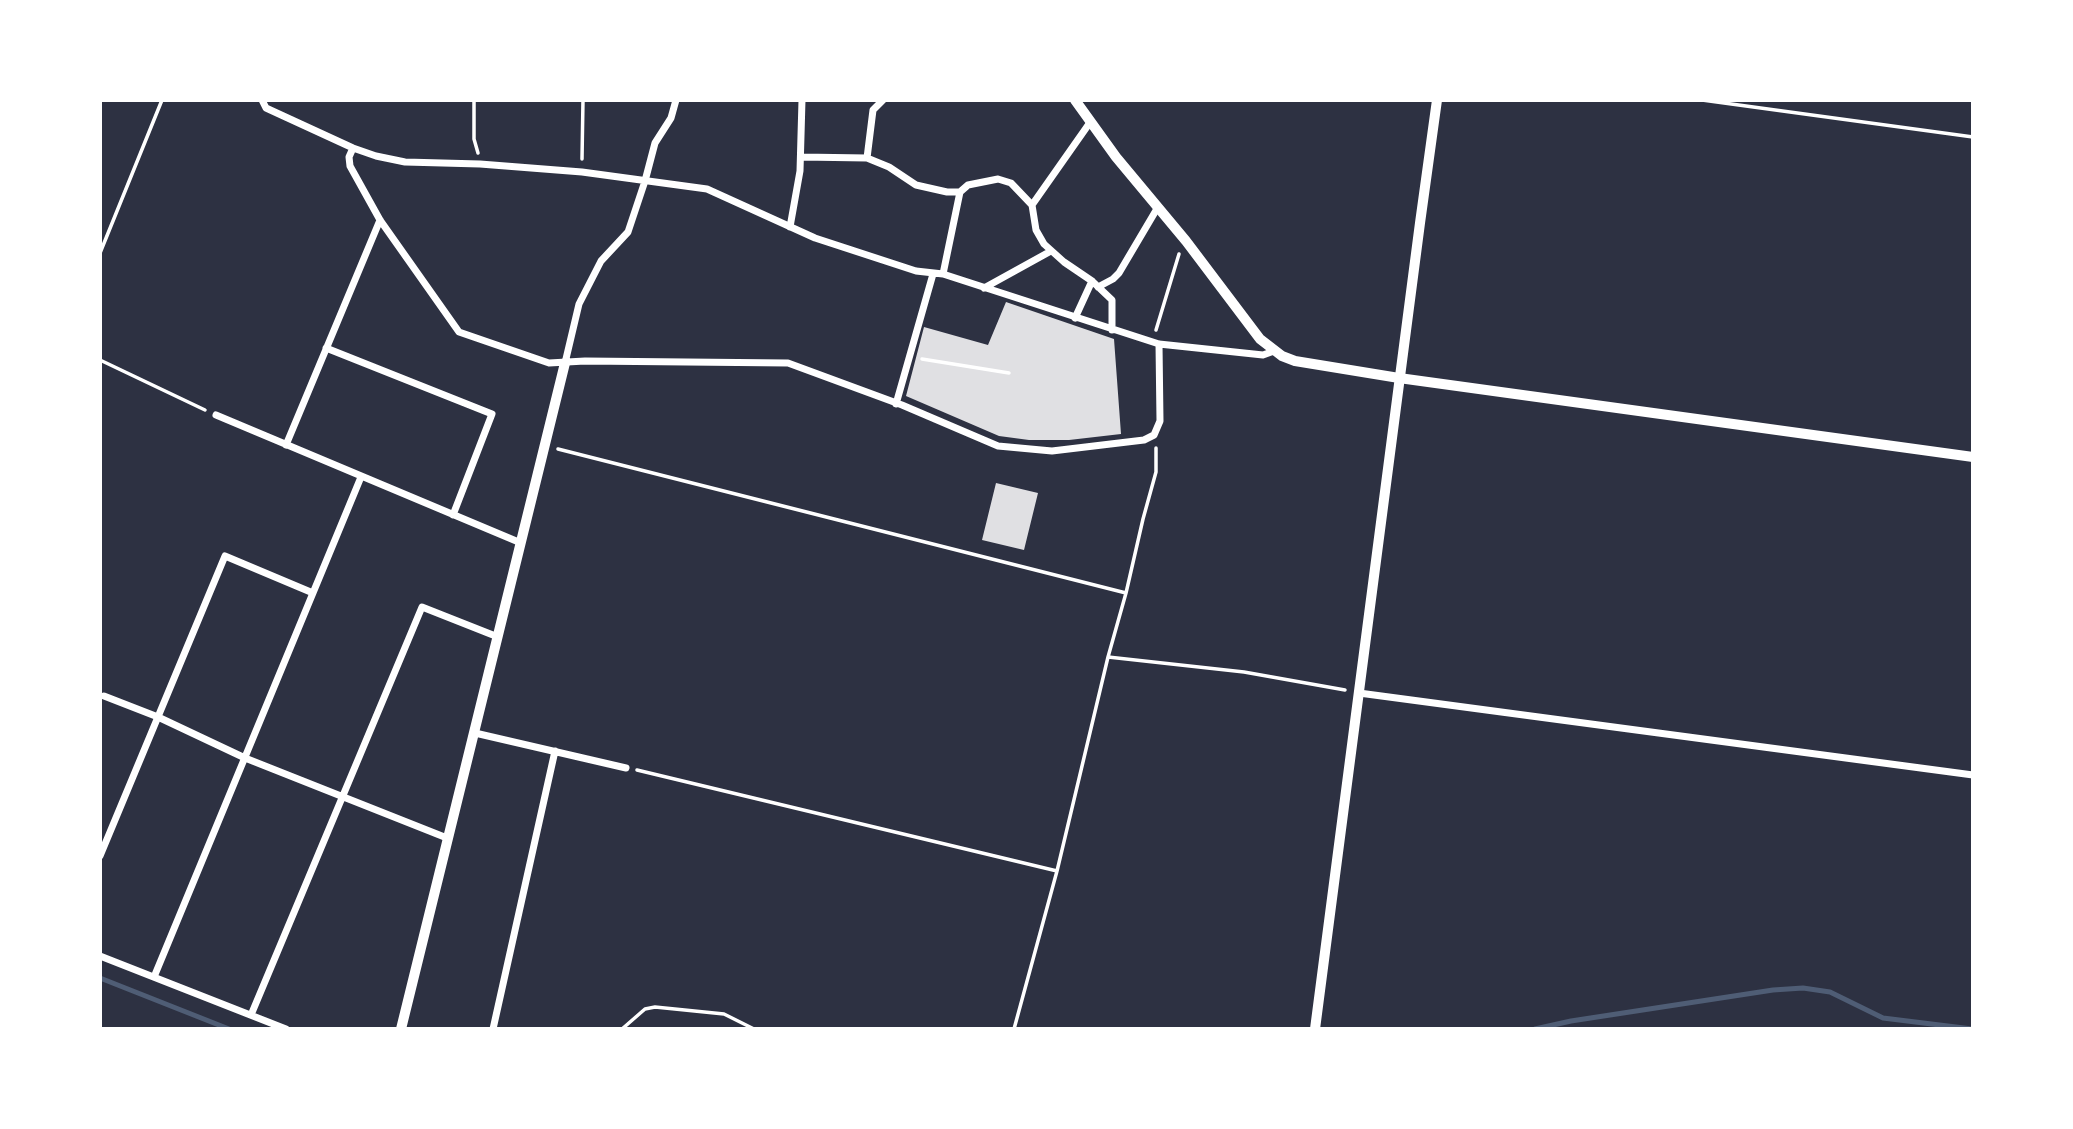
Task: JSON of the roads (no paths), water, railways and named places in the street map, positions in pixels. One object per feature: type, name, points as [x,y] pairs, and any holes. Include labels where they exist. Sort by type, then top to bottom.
[{"type":"main road","points":[[1075,100],[1116,157],[1260,339],[1275,351],[1295,361],[1399,378],[1973,457]]},
{"type":"street","points":[[262,100],[266,108],[353,148],[405,162],[480,164],[582,172],[707,189],[815,238],[916,271],[943,274],[1156,343],[1263,355],[1275,351]]},
{"type":"street","points":[[401,1029],[579,304],[601,261],[628,232],[655,143],[671,118],[676,100]]},
{"type":"street","points":[[790,227],[800,171],[802,100]]},
{"type":"street","points":[[867,158],[873,110],[883,100]]},
{"type":"street","points":[[1315,1029],[1437,100]]},
{"type":"street","points":[[1032,205],[1091,121]]},
{"type":"street","points":[[353,148],[349,166],[380,220],[459,332],[549,363],[585,360],[788,363],[998,446],[1052,451],[1144,440],[1154,435],[1160,421],[1156,343]]},
{"type":"street","points":[[801,157],[867,158],[889,167],[916,185],[960,192]]},
{"type":"street","points":[[943,274],[960,192],[968,185],[998,179],[1011,183],[1032,205],[1036,230],[1044,244],[1112,300],[1112,330]]},
{"type":"street","points":[[1075,318],[1095,284],[1113,279],[1119,273],[1158,207]]},
{"type":"street","points":[[286,445],[380,220]]},
{"type":"street","points":[[984,288],[1051,250]]},
{"type":"street","points":[[897,404],[933,274]]},
{"type":"street","points":[[326,348],[492,414],[453,515]]},
{"type":"street","points":[[216,415],[522,543]]},
{"type":"street","points":[[154,977],[362,477]]},
{"type":"street","points":[[100,856],[225,556],[313,593]]},
{"type":"street","points":[[251,1015],[422,607],[498,637]]},
{"type":"street","points":[[1359,693],[1973,775]]},
{"type":"street","points":[[104,696],[158,717],[245,758],[447,838]]},
{"type":"street","points":[[475,733],[626,768]]},
{"type":"street","points":[[492,1029],[555,751]]},
{"type":"street","points":[[100,956],[286,1029]]},
{"type":"waterway","points":[[100,978],[229,1029]]},
{"type":"waterway","points":[[1535,1029],[1773,990],[1803,988],[1830,992],[1883,1018],[1972,1029]]}]
